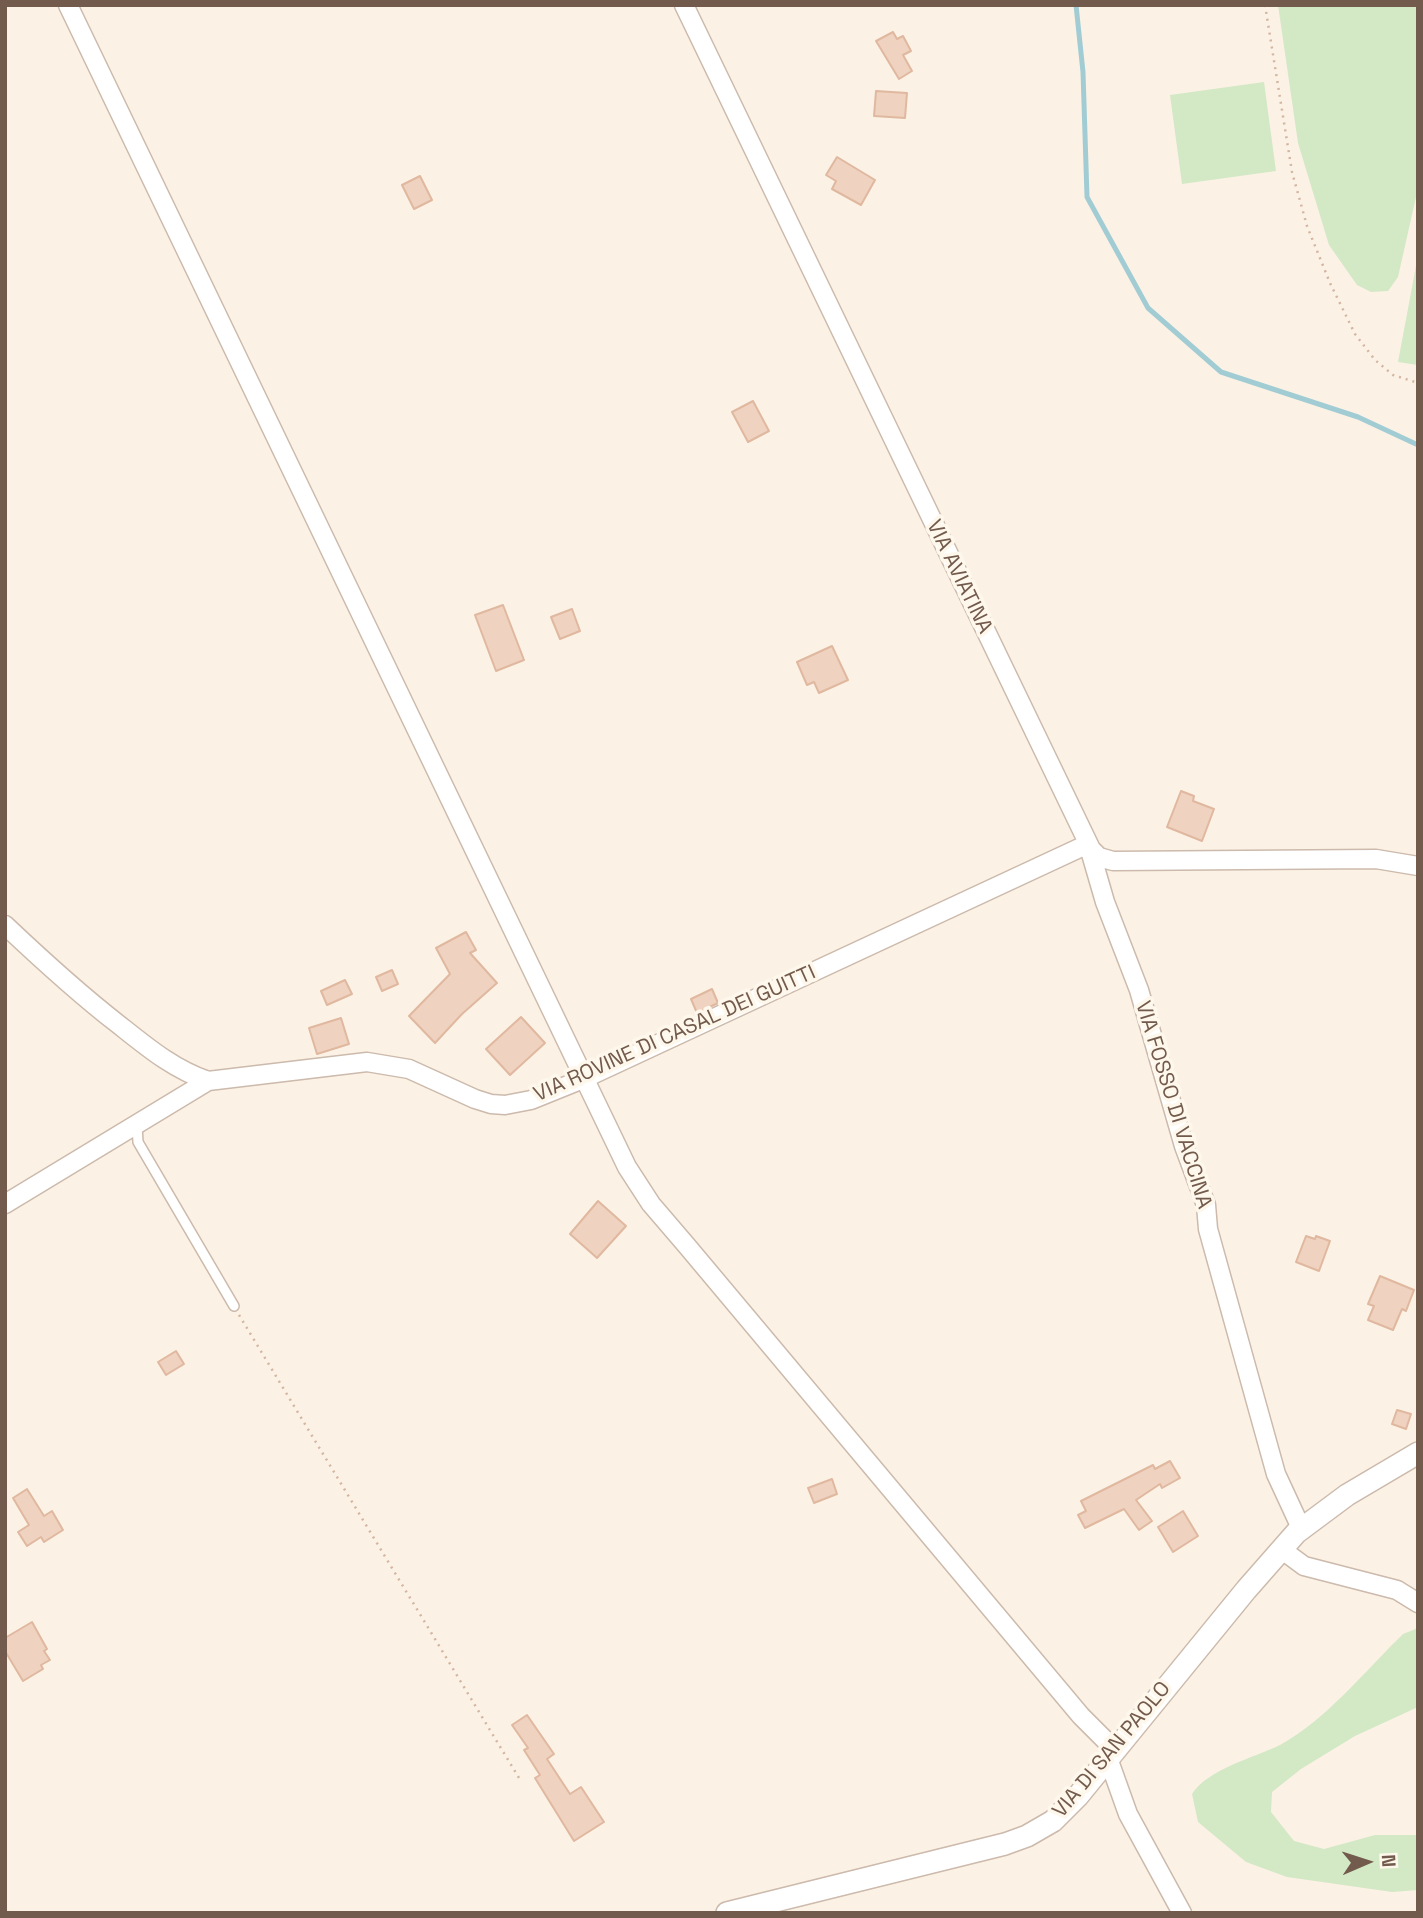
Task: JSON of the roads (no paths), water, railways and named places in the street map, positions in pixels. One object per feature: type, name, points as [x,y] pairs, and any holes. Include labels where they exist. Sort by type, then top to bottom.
[{"type":"street","points":[[68,5],[622,1158],[651,1204],[1111,1754],[1128,1814],[1182,1913]]},
{"type":"street","name":"VIA AVIATINA","points":[[684,5],[1088,844]]},
{"type":"street","points":[[1088,844],[1099,857],[1113,862],[1376,859],[1418,866]]},
{"type":"street","name":"VIA ROVINE DI CASAL DEI GUITTI","points":[[5,925],[70,987],[158,1056],[176,1068],[208,1081],[367,1062],[409,1069],[491,1104],[505,1105],[531,1100],[583,1079],[1088,844]]},
{"type":"street","name":"VIA FOSSO DI VACCINA","points":[[1088,844],[1107,910],[1139,990],[1184,1146],[1206,1205],[1209,1229],[1276,1474],[1301,1528]]},
{"type":"street","points":[[5,1204],[208,1081]]},
{"type":"street","name":"VIA DI SAN PAOLO","points":[[727,1913],[970,1854],[1027,1836],[1059,1816],[1301,1528],[1370,1480],[1418,1453]]},
{"type":"street","points":[[1281,1549],[1304,1566],[1396,1590],[1418,1603]]},
{"type":"lane","points":[[137,1125],[138,1142],[234,1306]]},
{"type":"waterway","points":[[1076,5],[1083,72],[1087,197],[1148,308],[1221,372],[1358,417],[1418,445]]}]
